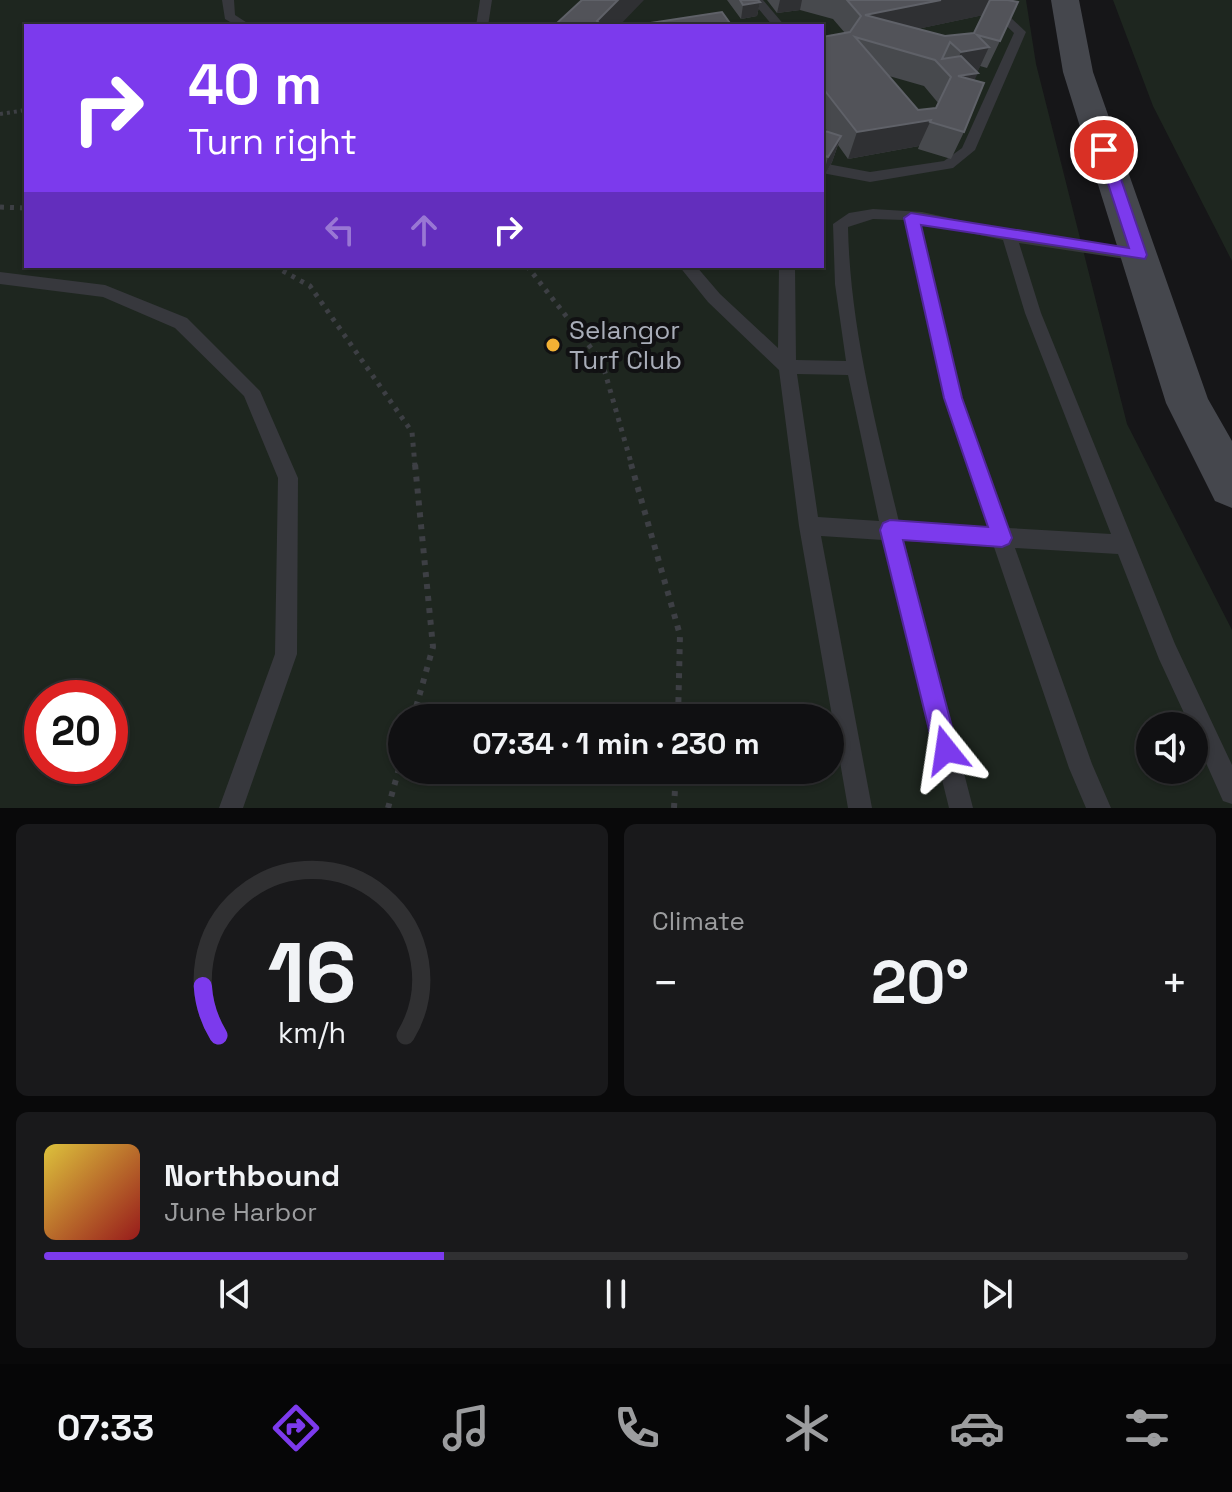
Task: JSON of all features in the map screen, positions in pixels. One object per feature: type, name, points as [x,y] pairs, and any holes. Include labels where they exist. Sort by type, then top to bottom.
[{"type":"street","points":[[1065,0],[1078,72],[1188,403],[1232,486]]},
{"type":"lane","points":[[228,0],[229,17],[242,24]]},
{"type":"lane","points":[[482,24],[486,0]]},
{"type":"lane","points":[[757,0],[777,24]]},
{"type":"lane","points":[[824,168],[870,177],[948,165],[968,150],[1020,32],[985,0]]},
{"type":"lane","points":[[961,808],[890,530],[855,368],[839,271],[840,224],[856,214],[911,218],[1139,255]]},
{"type":"lane","points":[[911,218],[953,398],[1081,768],[1099,808]]},
{"type":"lane","points":[[1009,236],[1033,313],[1167,651],[1232,792]]},
{"type":"lane","points":[[689,268],[714,298],[787,367],[855,368]]},
{"type":"lane","points":[[787,268],[787,367],[809,526],[860,808]]},
{"type":"lane","points":[[0,278],[105,291],[181,323],[251,391],[288,478],[286,654],[231,808]]},
{"type":"lane","points":[[809,526],[1125,545]]},
{"type":"path","points":[[0,114],[24,110]]},
{"type":"path","points":[[0,207],[24,208]]},
{"type":"path","points":[[278,268],[310,286],[412,432],[433,647],[417,704]]},
{"type":"path","points":[[529,268],[602,362],[680,635],[678,704]]},
{"type":"path","points":[[388,808],[395,784]]},
{"type":"path","points":[[674,808],[675,784]]},
{"type":"shaded area","name":"Selangor Turf Club","points":[[0,0],[1026,0],[1036,64],[1127,424],[1232,630],[1232,808],[0,808]]},
{"type":"shaded area","points":[[1113,0],[1232,0],[1232,261],[1153,106]]},
{"type":"building","points":[[582,0],[618,0],[597,21],[600,24],[557,23]]},
{"type":"building","points":[[740,0],[758,0],[760,2],[743,5]]},
{"type":"building","points":[[847,0],[941,0],[865,15],[945,36],[974,33],[990,0],[1018,2],[1000,41],[977,35],[989,47],[961,52],[950,42],[942,59],[961,56],[978,73],[958,76],[984,83],[964,132],[931,120],[857,132],[824,90],[824,37],[850,32],[861,16]],"holes":[[[855,37],[935,60],[951,77],[936,108],[918,110]]]},
{"type":"building","points":[[722,12],[731,24],[644,24]]},
{"type":"building","points":[[824,131],[841,136],[828,157],[824,156]]},
{"type":"place","name":"Selangor Turf Club","points":[[553,345]]},
{"type":"route","points":[[946,750],[890,530],[1002,538],[953,398],[911,218],[1139,255],[1104,150]]}]
